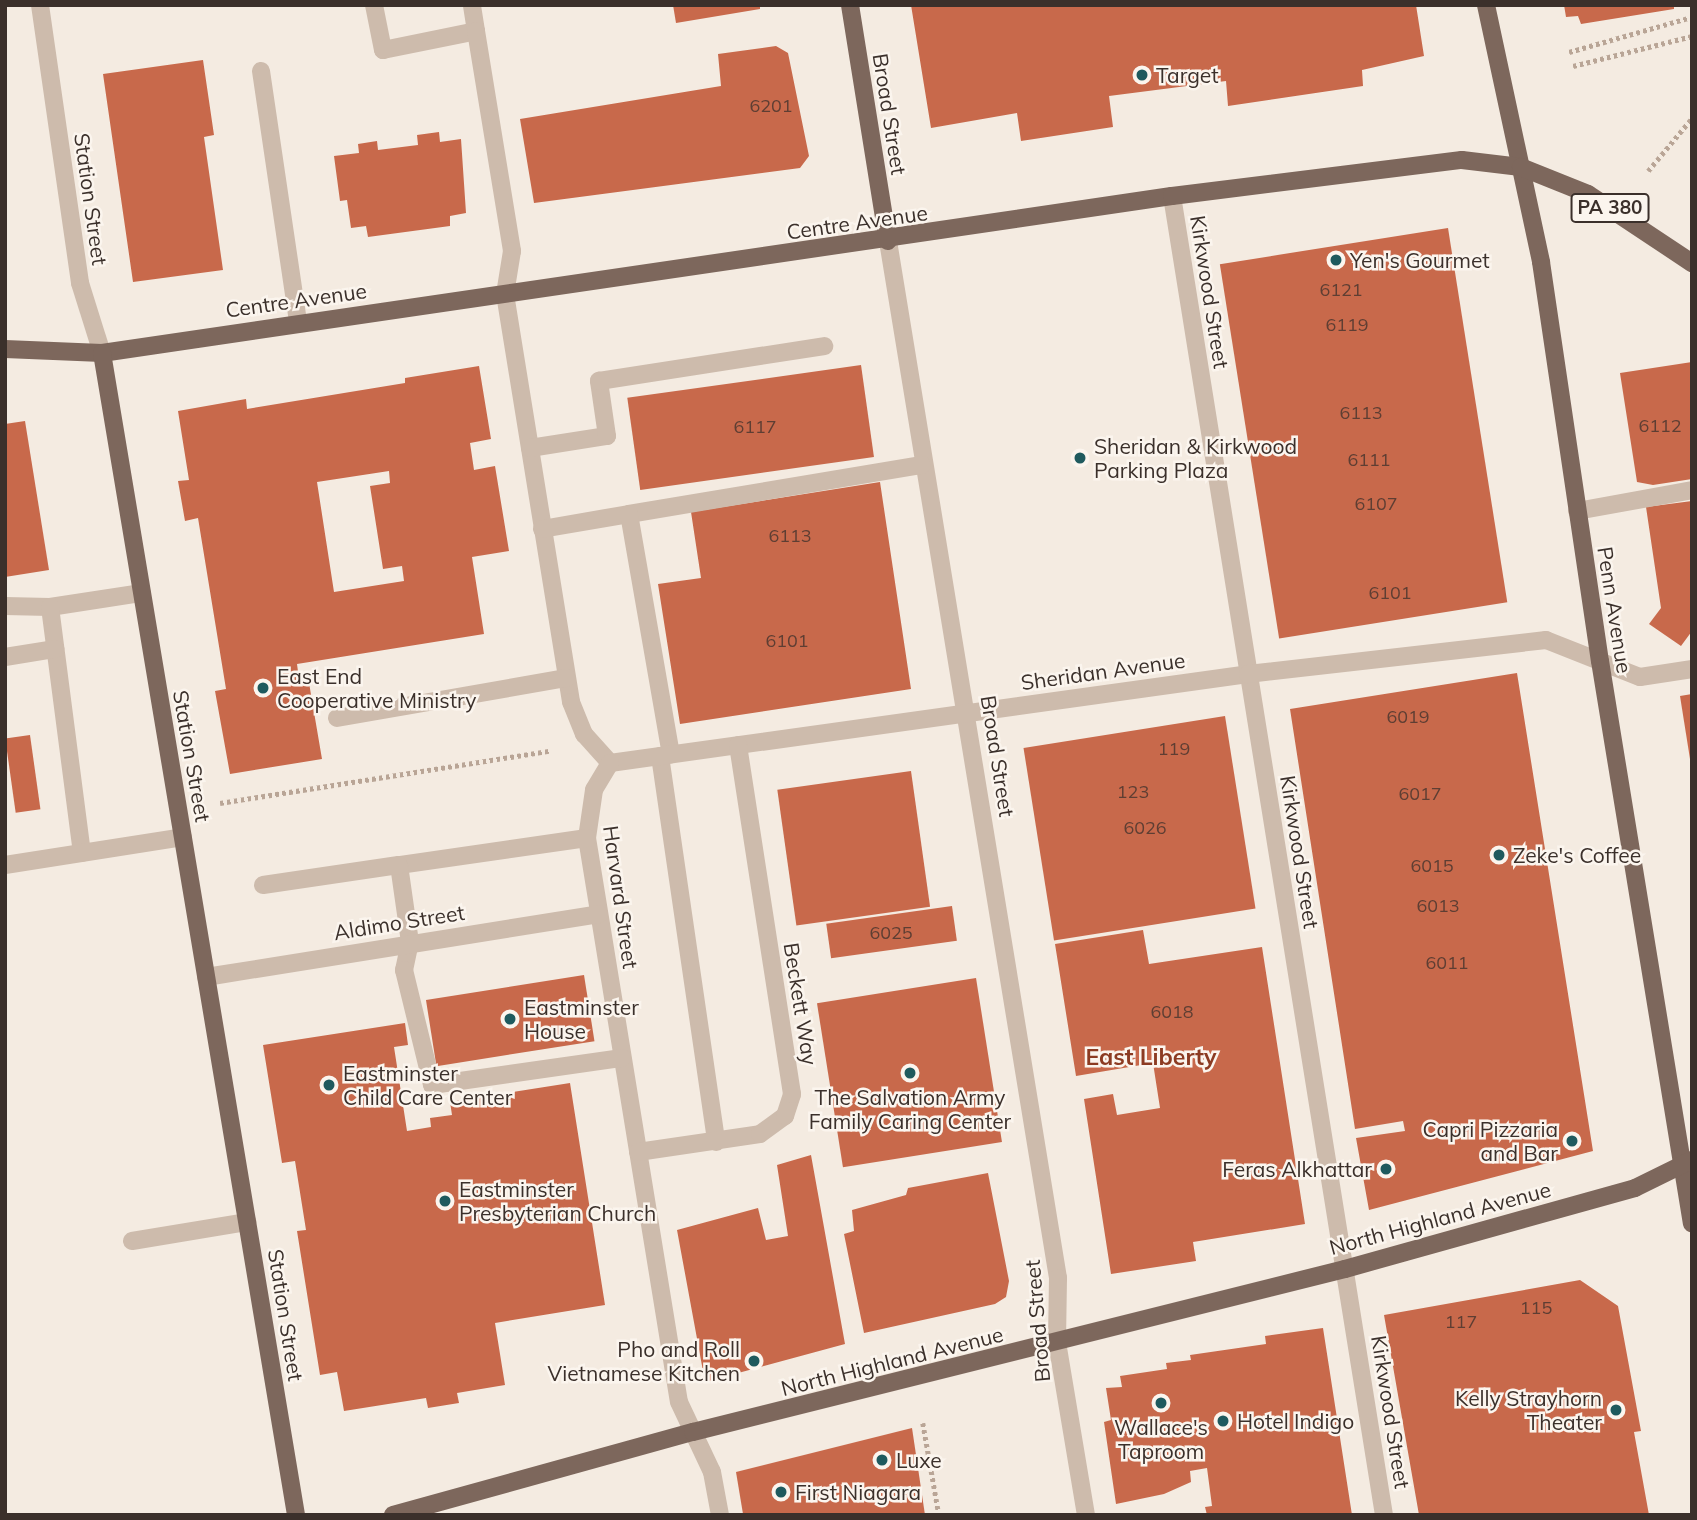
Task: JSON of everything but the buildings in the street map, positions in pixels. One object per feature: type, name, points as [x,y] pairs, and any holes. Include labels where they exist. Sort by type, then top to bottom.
[{"type":"main road","name":"Broad Street","points":[[850,5],[888,241]]},
{"type":"main road","name":"Penn Avenue","points":[[1486,5],[1541,262],[1600,661],[1687,1162],[1692,1224]]},
{"type":"main road","name":"Centre Avenue","points":[[5,349],[102,353],[298,322],[888,241],[1172,197],[1462,160],[1521,167],[1588,194],[1692,263]]},
{"type":"main road","name":"Station Street","points":[[102,353],[296,1515]]},
{"type":"main road","name":"North Highland Avenue","points":[[393,1515],[693,1432],[1345,1269],[1635,1188],[1687,1162]]},
{"type":"street","name":"Station Street","points":[[40,5],[80,283],[102,353]]},
{"type":"street","points":[[374,5],[383,50],[476,31]]},
{"type":"street","points":[[472,5],[512,251],[505,294],[567,678],[584,734],[610,763]]},
{"type":"street","points":[[261,71],[298,322]]},
{"type":"street","name":"Kirkwood Street","points":[[1172,197],[1384,1515]]},
{"type":"street","name":"Broad Street","points":[[888,241],[922,465],[968,713],[1058,1279],[1057,1342],[1086,1515]]},
{"type":"street","points":[[530,447],[607,436],[598,382],[824,346]]},
{"type":"street","points":[[542,529],[922,465]]},
{"type":"street","points":[[1577,511],[1692,490]]},
{"type":"street","points":[[629,514],[666,755],[716,1142]]},
{"type":"street","points":[[5,606],[50,607],[142,593]]},
{"type":"street","points":[[50,607],[82,853]]},
{"type":"street","name":"Sheridan Avenue","points":[[610,763],[1248,674],[1546,640],[1640,677],[1692,669]]},
{"type":"street","points":[[5,657],[55,649]]},
{"type":"street","points":[[337,718],[567,678]]},
{"type":"street","name":"Beckett Way","points":[[638,1152],[760,1134],[785,1116],[792,1094],[738,745]]},
{"type":"street","name":"Harvard Street","points":[[610,763],[594,790],[587,838],[679,1402],[712,1472],[720,1515]]},
{"type":"street","points":[[5,865],[183,837]]},
{"type":"street","points":[[263,885],[587,838]]},
{"type":"street","points":[[399,865],[410,942],[404,970],[432,1086],[622,1058]]},
{"type":"street","name":"Aldimo Street","points":[[206,977],[410,942],[599,914]]},
{"type":"street","points":[[132,1241],[247,1222]]},
{"type":"path","points":[[1569,52],[1692,17]]},
{"type":"path","points":[[1573,66],[1692,36]]},
{"type":"path","points":[[1648,171],[1692,118]]},
{"type":"path","points":[[220,803],[549,751]]},
{"type":"path","points":[[923,1423],[939,1515]]},
{"type":"place","name":"Target","points":[[1142,75]]},
{"type":"place","name":"Yen's Gourmet","points":[[1336,260]]},
{"type":"place","name":"Sheridan & Kirkwood Parking Plaza","points":[[1080,458]]},
{"type":"place","name":"East End Cooperative Ministry","points":[[263,688]]},
{"type":"place","name":"Zeke's Coffee","points":[[1499,855]]},
{"type":"place","name":"Eastminster House","points":[[510,1019]]},
{"type":"place","name":"The Salvation Army Family Caring Center","points":[[910,1073]]},
{"type":"place","name":"Eastminster Child Care Center","points":[[329,1085]]},
{"type":"place","name":"Capri Pizzaria and Bar","points":[[1572,1141]]},
{"type":"place","name":"Feras Alkhattar","points":[[1386,1169]]},
{"type":"place","name":"Eastminster Presbyterian Church","points":[[445,1201]]},
{"type":"place","name":"Pho and Roll Vietnamese Kitchen","points":[[754,1361]]},
{"type":"place","name":"Wallace's Taproom","points":[[1161,1403]]},
{"type":"place","name":"Kelly Strayhorn Theater","points":[[1616,1410]]},
{"type":"place","name":"Hotel Indigo","points":[[1223,1421]]},
{"type":"place","name":"Luxe","points":[[882,1460]]},
{"type":"place","name":"First Niagara","points":[[781,1492]]},
{"type":"district","name":"East Liberty","points":[[1151,1057]]}]
